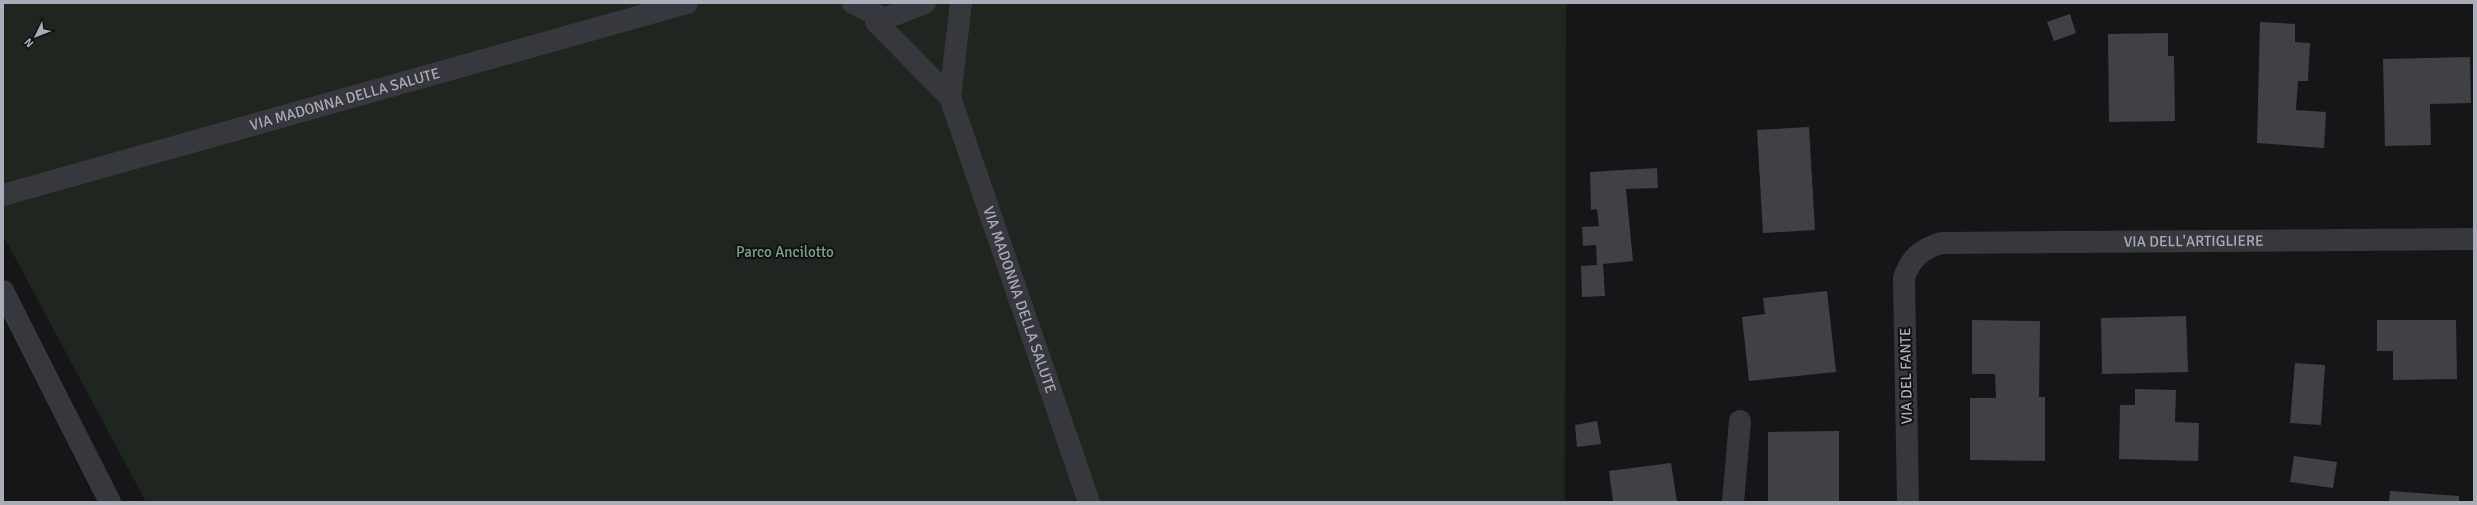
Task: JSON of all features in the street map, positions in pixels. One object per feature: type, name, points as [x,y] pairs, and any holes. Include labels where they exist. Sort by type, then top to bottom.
[{"type":"street","name":"VIA MADONNA DELLA SALUTE","points":[[3,195],[687,3]]},
{"type":"street","points":[[853,3],[885,19],[925,3]]},
{"type":"street","name":"VIA MADONNA DELLA SALUTE","points":[[961,3],[950,97],[1089,502]]},
{"type":"street","name":"VIA MADONNA DELLA SALUTE","points":[[885,19],[876,22],[950,97]]},
{"type":"street","name":"VIA DELL'ARTIGLIERE","points":[[1917,255],[1927,247],[1941,243],[2474,239]]},
{"type":"street","name":"VIA DEL FANTE","points":[[1908,502],[1904,278],[1908,265],[1917,255]]},
{"type":"street","points":[[3,290],[110,502]]},
{"type":"street","points":[[1733,502],[1740,421]]},
{"type":"green space","name":"Parco Ancilotto","points":[[3,3],[1566,3],[1565,502],[146,502],[3,235]]},
{"type":"building","points":[[2070,14],[2076,33],[2054,41],[2047,22]]},
{"type":"building","points":[[2260,22],[2295,24],[2295,42],[2310,43],[2308,81],[2298,81],[2296,110],[2326,112],[2324,148],[2257,143]]},
{"type":"building","points":[[2168,33],[2168,56],[2174,56],[2175,121],[2109,122],[2108,34]]},
{"type":"building","points":[[2470,57],[2471,103],[2430,104],[2431,145],[2385,146],[2383,59]]},
{"type":"building","points":[[1809,127],[1815,230],[1763,233],[1757,130]]},
{"type":"building","points":[[1657,168],[1658,188],[1626,189],[1633,261],[1603,264],[1605,296],[1582,297],[1581,266],[1597,265],[1596,245],[1583,246],[1582,227],[1599,226],[1597,209],[1591,210],[1590,172]]},
{"type":"building","points":[[1827,291],[1836,372],[1749,381],[1742,317],[1765,314],[1763,298]]},
{"type":"building","points":[[2186,316],[2188,372],[2102,374],[2101,318]]},
{"type":"building","points":[[1972,320],[2040,321],[2039,397],[2045,397],[2045,461],[1970,460],[1970,398],[1996,398],[1995,374],[1972,374]]},
{"type":"building","points":[[2377,320],[2456,320],[2457,379],[2393,380],[2393,351],[2377,351]]},
{"type":"building","points":[[2295,363],[2325,365],[2321,425],[2290,423]]},
{"type":"building","points":[[2135,389],[2176,390],[2175,422],[2199,423],[2198,461],[2119,459],[2120,405],[2135,405]]},
{"type":"building","points":[[1597,421],[1601,444],[1577,447],[1575,425]]},
{"type":"building","points":[[1839,431],[1839,502],[1768,502],[1768,432]]},
{"type":"building","points":[[2294,456],[2337,462],[2333,488],[2290,482]]},
{"type":"building","points":[[1671,463],[1677,502],[1613,502],[1609,471]]},
{"type":"building","points":[[2390,491],[2459,496],[2459,502],[2389,502]]}]
